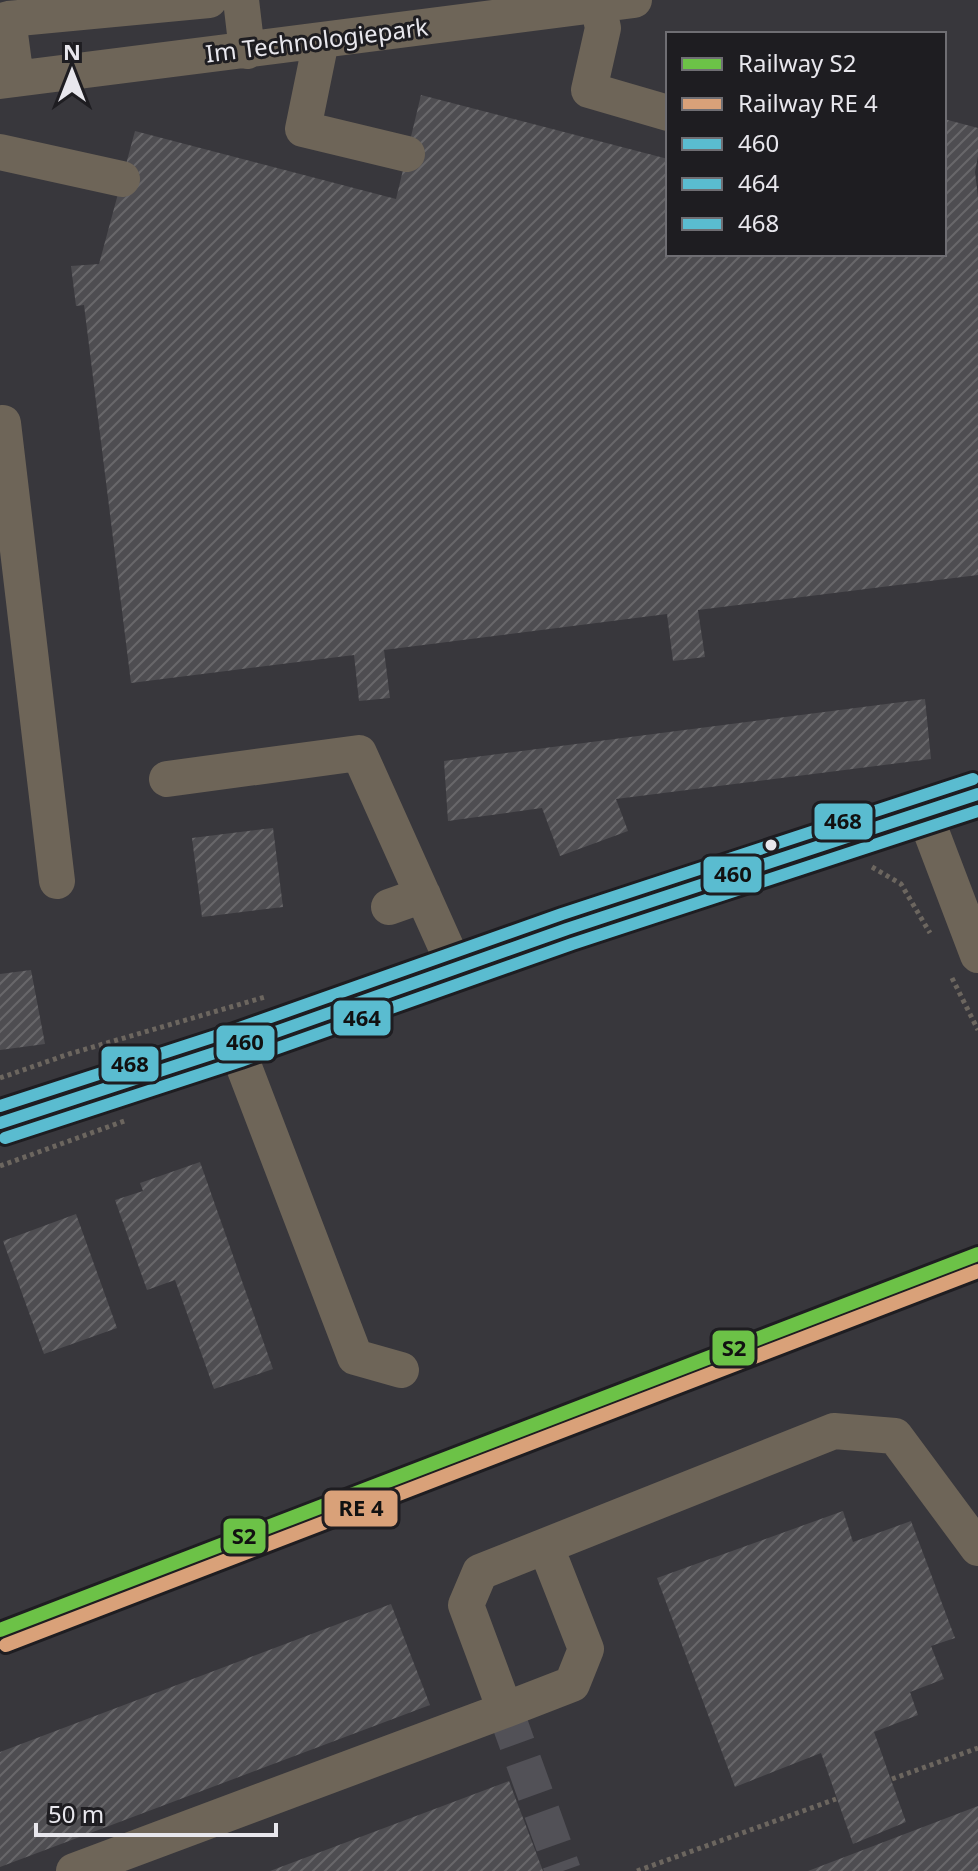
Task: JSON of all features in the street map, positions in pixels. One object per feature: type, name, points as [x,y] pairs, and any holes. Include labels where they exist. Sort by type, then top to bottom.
[{"type":"street","points":[[8,80],[8,19],[209,0]]},
{"type":"street","points":[[241,0],[247,51]]},
{"type":"street","points":[[454,0],[523,10]]},
{"type":"street","points":[[623,1],[603,28],[589,90],[666,112]]},
{"type":"street","name":"Im Technologiepark","points":[[8,80],[321,41],[523,10],[623,1]]},
{"type":"street","points":[[321,41],[303,129],[407,154]]},
{"type":"street","points":[[0,152],[122,179]]},
{"type":"street","points":[[3,423],[57,881]]},
{"type":"street","points":[[167,779],[359,753],[406,901],[455,967]]},
{"type":"street","points":[[0,1123],[236,1046],[455,967],[978,794]]},
{"type":"street","points":[[924,813],[964,965]]},
{"type":"street","points":[[236,1046],[355,1357],[401,1370]]},
{"type":"street","points":[[505,1710],[466,1605],[480,1572],[834,1431],[895,1436],[978,1548]]},
{"type":"street","points":[[74,1871],[572,1684],[586,1649],[546,1547]]},
{"type":"path","points":[[872,867],[901,884],[931,934]]},
{"type":"path","points":[[964,965],[978,1030]]},
{"type":"path","points":[[892,1779],[978,1748]]},
{"type":"path","points":[[637,1871],[836,1799]]},
{"type":"building","points":[[421,95],[666,158],[666,256],[946,256],[946,120],[978,128],[975,172],[978,197],[978,575],[698,610],[705,657],[673,661],[667,614],[384,650],[390,698],[359,701],[354,655],[131,683],[84,305],[76,306],[71,266],[99,264],[135,131],[396,199]]},
{"type":"building","points":[[925,699],[931,759],[616,799],[628,831],[560,856],[542,808],[448,821],[444,761]]},
{"type":"building","points":[[273,828],[283,907],[202,917],[192,838]]},
{"type":"building","points":[[31,970],[45,1044],[0,1050],[0,974]]},
{"type":"building","points":[[200,1162],[273,1369],[214,1389],[175,1280],[147,1290],[115,1200],[143,1191],[140,1183]]},
{"type":"building","points":[[76,1214],[117,1328],[44,1354],[3,1241]]},
{"type":"building","points":[[843,1511],[853,1542],[911,1521],[955,1638],[931,1646],[944,1679],[910,1692],[918,1715],[874,1732],[906,1822],[853,1844],[821,1753],[735,1787],[657,1578]]},
{"type":"building","points":[[391,1604],[430,1705],[0,1867],[0,1752]]},
{"type":"building","points":[[509,1781],[543,1871],[270,1871]]},
{"type":"building","points":[[978,1806],[978,1871],[808,1871]]},
{"type":"tunnel","points":[[505,1710],[563,1871]]},
{"type":"rail line","name":"S2","points":[[0,1630],[978,1254]]},
{"type":"transit line","name":"468","points":[[0,1106],[231,1031],[562,914],[973,779]]},
{"type":"transit line","name":"460","points":[[0,1123],[236,1046],[567,929],[978,794]]},
{"type":"transit line","name":"464","points":[[5,1138],[241,1061],[572,944],[978,811]]},
{"type":"transit line","points":[[6,1645],[978,1271]]}]
